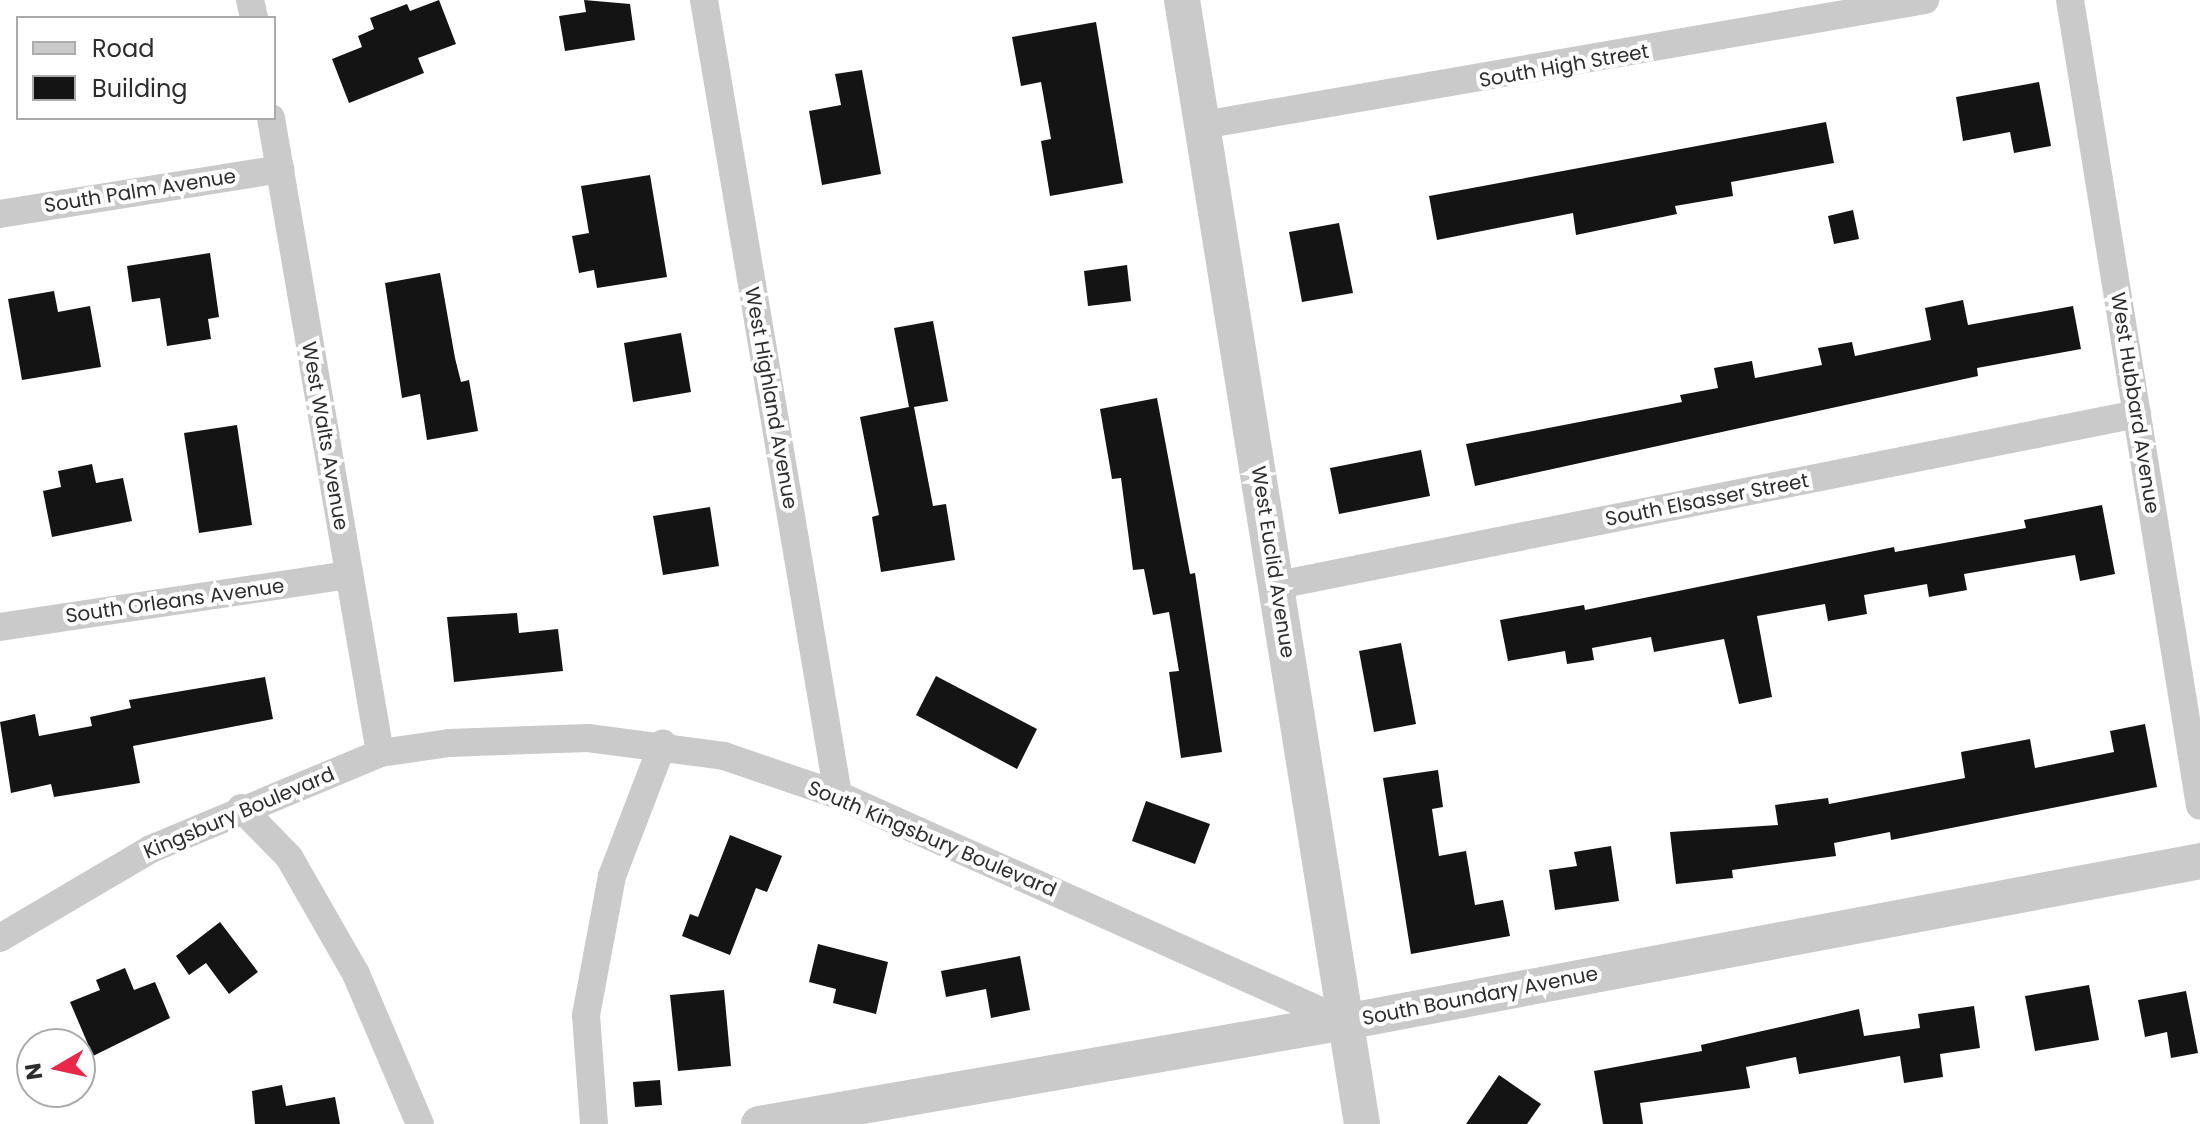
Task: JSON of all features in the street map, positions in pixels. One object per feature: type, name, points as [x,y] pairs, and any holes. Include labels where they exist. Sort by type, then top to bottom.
[{"type":"street","name":"West Highland Avenue","points":[[704,0],[838,795]]},
{"type":"street","name":"West Euclid Avenue","points":[[1182,0],[1362,1124]]},
{"type":"street","name":"South High Street","points":[[1203,125],[1925,0]]},
{"type":"street","name":"West Hubbard Avenue","points":[[2070,0],[2200,806]]},
{"type":"street","name":"West Walts Avenue","points":[[271,120],[380,753]]},
{"type":"street","name":"South Palm Avenue","points":[[0,214],[280,169]]},
{"type":"street","name":"South Elsasser Street","points":[[1278,585],[2137,414]]},
{"type":"street","name":"South Orleans Avenue","points":[[0,627],[349,575]]},
{"type":"street","name":"South Kingsbury Boulevard","points":[[449,743],[588,738],[663,743],[724,756],[838,795],[1345,1022]]},
{"type":"street","name":"Kingsbury Boulevard","points":[[0,938],[151,849],[241,808],[380,753],[449,743]]},
{"type":"street","points":[[594,1124],[586,1015],[612,876],[663,743]]},
{"type":"street","points":[[241,808],[289,857],[356,974],[420,1124]]},
{"type":"street","name":"South Boundary Avenue","points":[[759,1124],[1345,1022],[2200,861]]},
{"type":"building","points":[[439,0],[456,44],[418,58],[424,73],[349,103],[332,59],[362,47],[358,36],[374,29],[370,18],[407,4],[410,11]]},
{"type":"building","points":[[584,0],[630,4],[635,40],[565,51],[559,16],[586,12]]},
{"type":"building","points":[[1096,22],[1123,183],[1050,196],[1041,141],[1051,139],[1041,82],[1021,86],[1012,37]]},
{"type":"building","points":[[862,70],[881,174],[822,185],[809,111],[841,105],[835,74]]},
{"type":"building","points":[[2039,82],[2051,146],[2014,153],[2010,132],[1963,141],[1956,97]]},
{"type":"building","points":[[1826,122],[1834,163],[1731,182],[1733,196],[1675,206],[1677,214],[1576,235],[1573,213],[1437,240],[1429,196]]},
{"type":"building","points":[[650,175],[667,277],[597,288],[594,270],[579,273],[572,236],[589,233],[581,186]]},
{"type":"building","points":[[1853,210],[1859,239],[1834,244],[1828,216]]},
{"type":"building","points":[[1339,223],[1353,293],[1302,302],[1289,232]]},
{"type":"building","points":[[210,253],[219,317],[208,319],[211,339],[167,346],[160,298],[132,302],[127,266]]},
{"type":"building","points":[[1127,265],[1131,301],[1088,306],[1084,271]]},
{"type":"building","points":[[440,273],[455,358],[461,382],[469,380],[478,431],[427,440],[420,394],[402,398],[385,283]]},
{"type":"building","points":[[54,291],[58,312],[90,306],[101,367],[22,380],[8,299]]},
{"type":"building","points":[[1963,300],[1968,325],[2073,306],[2081,349],[1977,368],[1978,376],[1475,486],[1466,444],[1682,402],[1680,395],[1718,388],[1714,368],[1752,361],[1755,378],[1822,365],[1818,348],[1852,342],[1855,356],[1931,340],[1925,308]]},
{"type":"building","points":[[933,321],[948,401],[914,407],[933,506],[946,504],[955,560],[881,572],[872,517],[879,515],[860,417],[909,407],[894,328]]},
{"type":"building","points":[[681,333],[691,392],[633,402],[624,343]]},
{"type":"building","points":[[1157,398],[1190,574],[1195,573],[1222,752],[1181,758],[1169,672],[1179,671],[1169,612],[1153,615],[1144,569],[1133,570],[1121,478],[1112,479],[1100,409]]},
{"type":"building","points":[[237,425],[252,525],[199,533],[184,433]]},
{"type":"building","points":[[1421,450],[1430,496],[1339,514],[1330,468]]},
{"type":"building","points":[[92,464],[96,483],[123,478],[132,521],[52,537],[43,491],[61,487],[58,471]]},
{"type":"building","points":[[2102,505],[2115,574],[2080,581],[2075,555],[1964,574],[1967,590],[1929,597],[1927,584],[1864,595],[1867,614],[1828,621],[1825,604],[1757,616],[1772,697],[1739,704],[1724,639],[1654,652],[1651,637],[1592,648],[1594,660],[1567,664],[1565,651],[1508,661],[1500,620],[1584,605],[1585,610],[1894,547],[1895,552],[2026,528],[2024,520]]},
{"type":"building","points":[[710,507],[719,566],[663,575],[653,516]]},
{"type":"building","points":[[517,613],[519,633],[558,629],[563,671],[454,682],[447,617]]},
{"type":"building","points":[[1401,643],[1416,724],[1374,732],[1359,651]]},
{"type":"building","points":[[936,676],[1037,729],[1017,769],[916,715]]},
{"type":"building","points":[[265,677],[273,719],[133,746],[140,783],[54,797],[51,784],[11,793],[0,722],[35,714],[39,736],[92,726],[90,717],[131,708],[129,700]]},
{"type":"building","points":[[2145,724],[2157,787],[1891,840],[1890,832],[1834,843],[1836,856],[1732,870],[1733,878],[1676,884],[1670,832],[1778,825],[1775,805],[1828,798],[1829,804],[1965,778],[1961,752],[2030,739],[2035,768],[2114,752],[2110,731]]},
{"type":"building","points":[[1438,770],[1443,807],[1432,809],[1439,856],[1466,851],[1475,905],[1503,900],[1510,936],[1411,954],[1383,778]]},
{"type":"building","points":[[1146,801],[1210,824],[1195,864],[1132,841]]},
{"type":"building","points":[[730,835],[782,856],[767,892],[756,888],[730,955],[682,936],[690,914],[698,917]]},
{"type":"building","points":[[1611,846],[1619,901],[1555,910],[1549,870],[1577,866],[1574,852]]},
{"type":"building","points":[[220,922],[258,972],[229,994],[206,963],[189,975],[176,956]]},
{"type":"building","points":[[818,944],[888,962],[876,1014],[833,1003],[836,989],[809,982]]},
{"type":"building","points":[[1020,956],[1030,1010],[991,1018],[986,989],[946,997],[941,971]]},
{"type":"building","points":[[125,968],[134,990],[155,982],[170,1018],[96,1055],[96,1028],[81,1028],[70,1002],[100,990],[96,980]]},
{"type":"building","points":[[2089,985],[2099,1040],[2035,1051],[2025,996]]},
{"type":"building","points":[[724,990],[731,1066],[678,1071],[670,995]]},
{"type":"building","points":[[2186,991],[2198,1053],[2171,1058],[2167,1032],[2145,1037],[2138,1000]]},
{"type":"building","points":[[1974,1006],[1980,1048],[1940,1054],[1943,1077],[1904,1083],[1900,1056],[1799,1074],[1796,1057],[1746,1067],[1750,1088],[1640,1103],[1643,1124],[1603,1124],[1594,1071],[1702,1051],[1701,1045],[1859,1009],[1864,1036],[1920,1028],[1918,1014]]},
{"type":"building","points":[[1499,1075],[1541,1104],[1527,1124],[1466,1124]]},
{"type":"building","points":[[660,1080],[662,1105],[635,1107],[633,1082]]},
{"type":"building","points":[[282,1085],[286,1106],[335,1097],[340,1124],[255,1124],[252,1091]]}]
